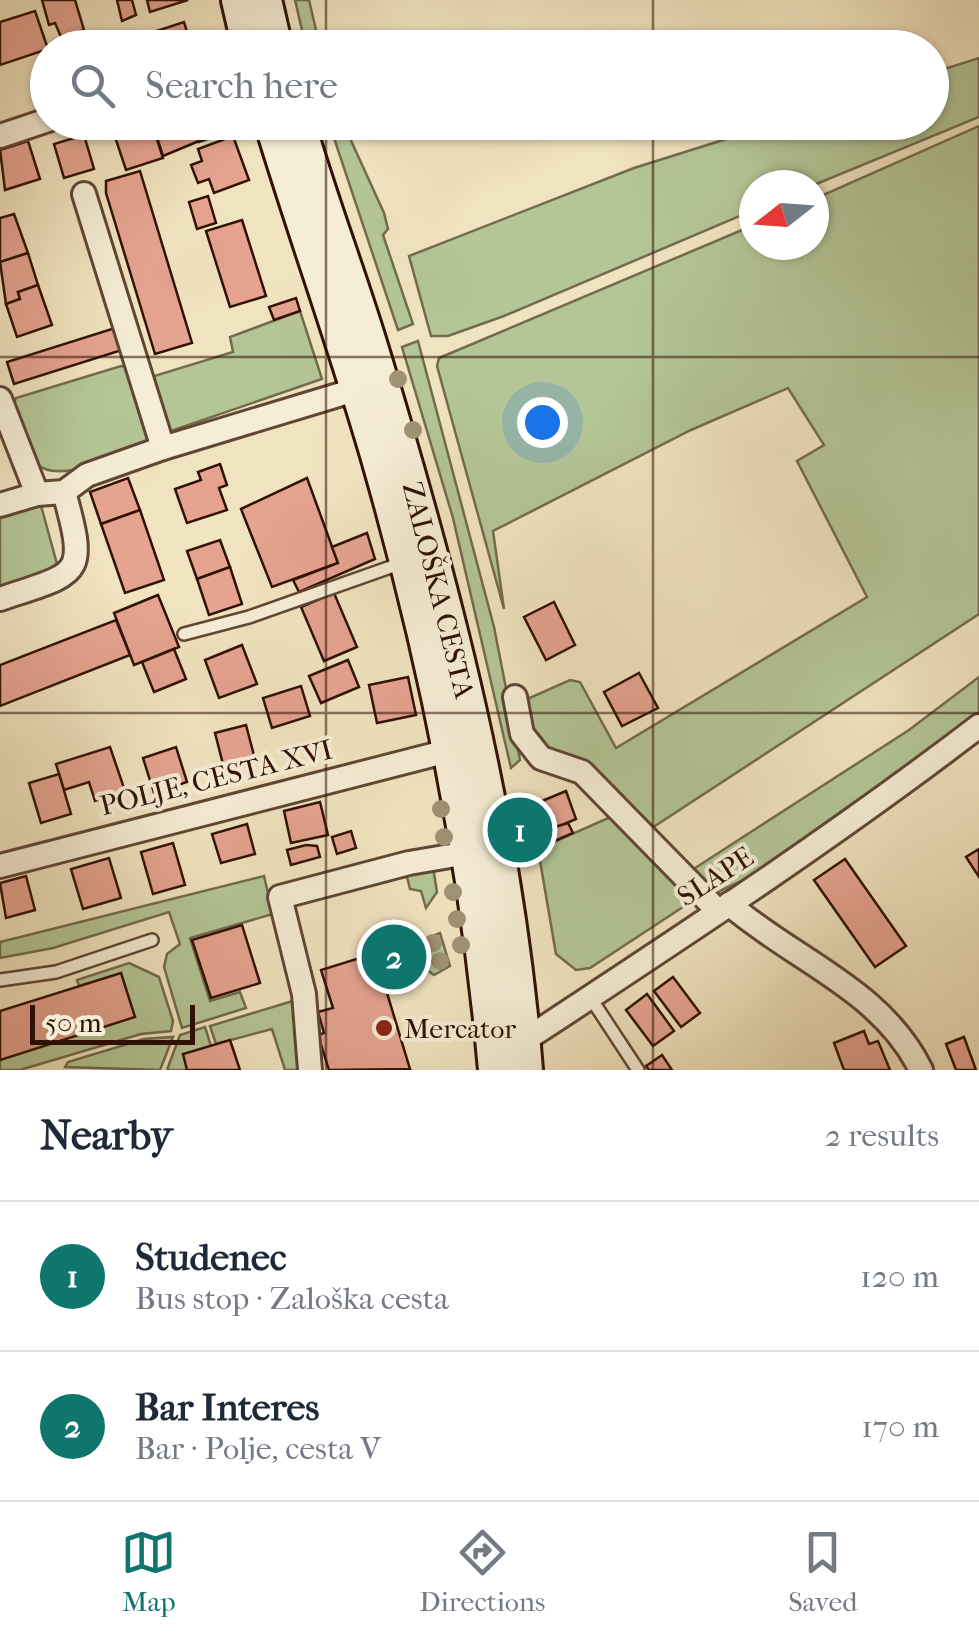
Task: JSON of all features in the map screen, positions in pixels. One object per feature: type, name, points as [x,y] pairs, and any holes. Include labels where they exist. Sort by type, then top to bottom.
[{"type":"main road","points":[[238,0],[245,30]]},
{"type":"main road","points":[[265,0],[272,30]]},
{"type":"main road","name":"ZALOŠKA CESTA","points":[[277,140],[358,388],[406,561],[468,854],[490,1002],[490,1067]]},
{"type":"main road","name":"ZALOŠKA CESTA","points":[[304,140],[409,473],[462,677],[503,884],[525,1055]]},
{"type":"street","points":[[0,136],[30,126]]},
{"type":"street","points":[[84,194],[163,448]]},
{"type":"street","points":[[0,504],[37,494],[64,492],[87,475],[163,448],[358,388]]},
{"type":"street","points":[[0,400],[37,494]]},
{"type":"street","points":[[0,600],[68,574],[78,560],[80,549],[64,492]]},
{"type":"street","points":[[515,697],[522,734],[541,758],[582,772],[723,907],[887,1017],[922,1070]]},
{"type":"street","name":"SLAPE","points":[[490,1067],[525,1055],[590,997],[979,726]]},
{"type":"street","name":"POLJE, CESTA XVI","points":[[0,866],[448,750]]},
{"type":"street","points":[[310,1070],[304,994],[280,896],[409,863],[468,854]]},
{"type":"lane","points":[[184,634],[249,618],[406,561]]},
{"type":"lane","points":[[0,980],[56,972],[152,940]]},
{"type":"lane","points":[[590,997],[638,1070]]},
{"type":"green space","points":[[295,0],[309,0],[316,30],[302,30]]},
{"type":"green space","points":[[979,58],[979,117],[949,129],[949,68]]},
{"type":"green space","points":[[979,126],[979,614],[652,828],[692,870],[909,730],[979,677],[979,714],[746,879],[718,892],[708,892],[587,767],[547,747],[531,729],[525,700],[570,680],[580,682],[616,748],[867,597],[797,461],[824,445],[788,388],[691,430],[493,531],[504,609],[437,366],[439,358],[739,231],[739,260],[829,260],[829,192]]},
{"type":"green space","points":[[335,140],[351,140],[384,213],[388,229],[383,235],[413,324],[398,330]]},
{"type":"green space","points":[[723,140],[923,140],[829,179],[829,170],[739,170],[739,216],[448,336],[431,336],[409,256],[634,168]]},
{"type":"green space","points":[[300,311],[322,379],[168,432],[151,377],[233,352],[230,337]]},
{"type":"green space","points":[[418,341],[494,627],[520,760],[511,768],[453,518],[402,347]]},
{"type":"green space","points":[[121,366],[130,368],[149,434],[146,441],[108,461],[75,470],[46,469],[37,464],[22,436],[13,406],[16,398]]},
{"type":"green space","points":[[40,502],[57,564],[48,575],[0,589],[0,513]]},
{"type":"green space","points":[[615,815],[685,890],[689,903],[590,968],[576,970],[556,954],[538,849]]},
{"type":"green space","points":[[433,867],[437,892],[426,908],[421,891],[410,889],[406,873]]},
{"type":"green space","points":[[264,876],[273,914],[190,938],[210,1001],[240,992],[246,1008],[182,1028],[164,967],[167,954],[180,944],[169,912],[53,948],[0,958],[0,942]]},
{"type":"green space","points":[[440,933],[450,966],[434,975],[427,970],[428,938]]},
{"type":"green space","points":[[129,963],[159,977],[173,1021],[171,1031],[141,1034],[20,1070],[0,1070],[0,1060],[134,1017],[121,973],[79,986],[77,980]]},
{"type":"green space","points":[[296,1000],[302,1061],[298,1070],[285,1070],[272,1029],[216,1044],[210,1026]]},
{"type":"green space","points":[[205,1027],[211,1046],[187,1070],[167,1070],[180,1035]]},
{"type":"green space","points":[[173,1037],[160,1070],[65,1067],[68,1062],[144,1039]]},
{"type":"building","points":[[42,0],[75,0],[84,30],[58,30],[55,23],[49,25]]},
{"type":"building","points":[[117,0],[132,0],[136,15],[122,21]]},
{"type":"building","points":[[147,0],[188,0],[150,12]]},
{"type":"building","points":[[35,11],[42,30],[30,30],[30,55],[0,65],[0,22]]},
{"type":"building","points":[[184,22],[186,30],[159,30]]},
{"type":"building","points":[[85,140],[94,169],[64,178],[54,144]]},
{"type":"building","points":[[116,140],[157,140],[163,158],[126,170]]},
{"type":"building","points":[[158,140],[199,140],[199,141],[163,156]]},
{"type":"building","points":[[234,140],[249,180],[214,193],[209,179],[198,183],[191,165],[202,161],[198,149]]},
{"type":"building","points":[[28,141],[40,179],[5,190],[0,150]]},
{"type":"building","points":[[140,171],[192,343],[155,354],[106,193],[106,181]]},
{"type":"building","points":[[208,196],[216,223],[197,229],[189,202]]},
{"type":"building","points":[[14,214],[28,253],[0,262],[0,218]]},
{"type":"building","points":[[242,220],[266,296],[230,307],[206,231]]},
{"type":"building","points":[[28,253],[38,285],[18,292],[20,299],[6,304],[0,262]]},
{"type":"building","points":[[38,285],[52,325],[17,337],[6,304],[20,299],[18,292]]},
{"type":"building","points":[[296,298],[300,311],[274,320],[269,307]]},
{"type":"building","points":[[115,328],[122,350],[14,384],[7,362]]},
{"type":"building","points":[[220,464],[227,485],[219,488],[227,510],[187,523],[175,489],[201,480],[198,472]]},
{"type":"building","points":[[128,478],[140,510],[101,524],[90,492]]},
{"type":"building","points":[[307,478],[338,563],[272,587],[241,509]]},
{"type":"building","points":[[140,510],[164,580],[125,593],[101,524]]},
{"type":"building","points":[[367,533],[375,559],[299,592],[293,580],[338,563],[332,547]]},
{"type":"building","points":[[220,540],[230,567],[197,579],[187,551]]},
{"type":"building","points":[[230,567],[242,604],[209,615],[197,579]]},
{"type":"building","points":[[334,593],[357,647],[324,661],[301,607]]},
{"type":"building","points":[[158,595],[179,647],[134,665],[114,613]]},
{"type":"building","points":[[554,602],[575,645],[546,660],[524,617]]},
{"type":"building","points":[[116,620],[130,655],[0,706],[0,665]]},
{"type":"building","points":[[242,645],[257,684],[219,698],[205,660]]},
{"type":"building","points":[[174,649],[186,679],[154,692],[142,662]]},
{"type":"building","points":[[348,660],[359,687],[321,703],[309,676]]},
{"type":"building","points":[[639,673],[658,708],[622,726],[604,692]]},
{"type":"building","points":[[408,677],[416,715],[377,723],[369,685]]},
{"type":"building","points":[[301,686],[310,716],[272,728],[263,698]]},
{"type":"building","points":[[246,725],[256,763],[225,772],[215,733]]},
{"type":"building","points":[[110,747],[125,791],[95,801],[89,782],[64,790],[56,764]]},
{"type":"building","points":[[176,747],[187,782],[154,793],[143,758]]},
{"type":"building","points":[[59,774],[71,814],[41,823],[29,783]]},
{"type":"building","points":[[566,791],[576,819],[546,832],[535,804]]},
{"type":"building","points":[[320,802],[328,835],[291,843],[284,811]]},
{"type":"building","points":[[568,823],[573,833],[543,846],[538,832]]},
{"type":"building","points":[[247,824],[255,854],[221,863],[212,834]]},
{"type":"building","points":[[351,831],[356,848],[337,854],[332,837]]},
{"type":"building","points":[[173,843],[185,885],[153,894],[141,852]]},
{"type":"building","points":[[317,846],[320,857],[291,865],[287,850]]},
{"type":"building","points":[[979,849],[979,877],[966,857]]},
{"type":"building","points":[[109,858],[121,898],[83,909],[71,869]]},
{"type":"building","points":[[845,859],[906,946],[875,967],[814,880]]},
{"type":"building","points":[[26,876],[35,910],[6,918],[0,883]]},
{"type":"building","points":[[242,925],[260,983],[211,998],[192,940]]},
{"type":"building","points":[[398,946],[410,986],[387,993],[410,1069],[329,1070],[318,1035],[324,1033],[318,1012],[333,1008],[321,970]]},
{"type":"building","points":[[121,973],[135,1017],[0,1060],[0,1011]]},
{"type":"building","points":[[673,977],[700,1013],[681,1027],[654,991]]},
{"type":"building","points":[[647,994],[674,1031],[653,1046],[626,1010]]},
{"type":"building","points":[[864,1031],[869,1044],[878,1041],[890,1070],[844,1070],[834,1043]]},
{"type":"building","points":[[964,1037],[976,1070],[956,1070],[946,1044]]},
{"type":"building","points":[[230,1040],[240,1070],[187,1070],[183,1054]]},
{"type":"building","points":[[662,1055],[672,1070],[649,1070],[646,1066]]},
{"type":"place","name":"Studenec","points":[[520,830]]},
{"type":"place","name":"Bar Interes","points":[[394,957]]},
{"type":"place","name":"Mercator","points":[[384,1028]]}]
